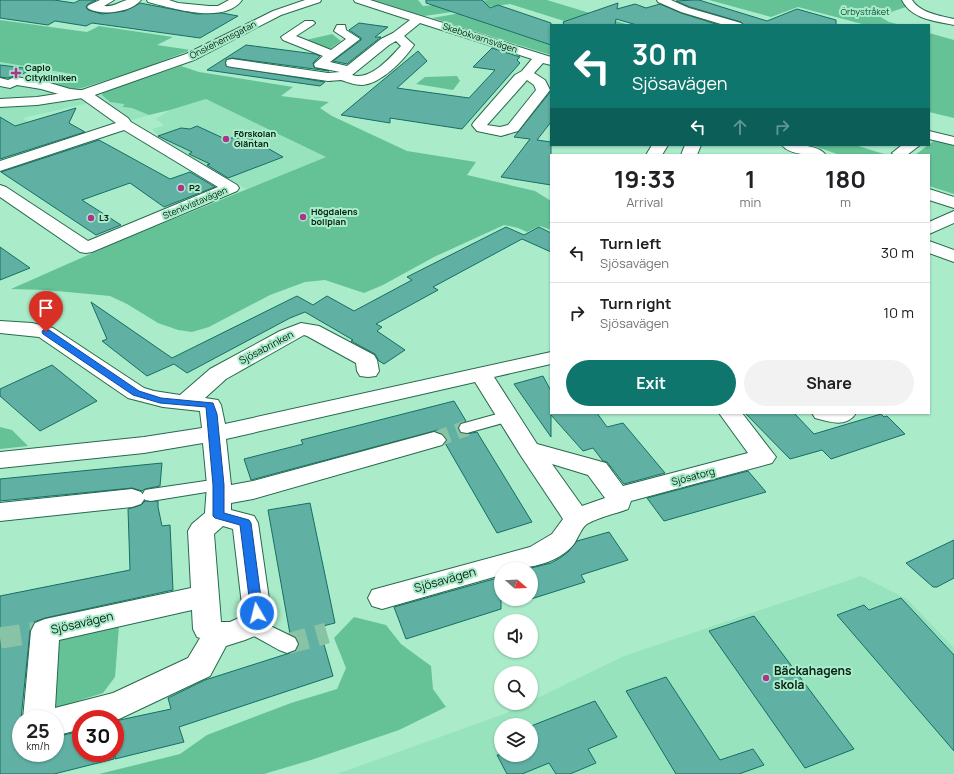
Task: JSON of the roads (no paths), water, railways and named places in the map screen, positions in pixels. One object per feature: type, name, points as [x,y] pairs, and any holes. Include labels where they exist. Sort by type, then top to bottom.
[{"type":"street","points":[[109,0],[93,7],[105,10],[117,10],[136,0]]},
{"type":"street","points":[[152,0],[167,1],[166,4],[214,10],[222,8],[237,0]]},
{"type":"street","name":"Önskehemsgatan","points":[[0,103],[37,101],[84,94],[190,57],[271,16],[316,0]]},
{"type":"street","name":"Skebokvarnsvägen","points":[[359,0],[546,59]]},
{"type":"street","points":[[662,0],[685,10],[734,24]]},
{"type":"street","points":[[907,0],[910,6],[927,15],[954,22]]},
{"type":"street","points":[[232,63],[328,77],[346,73],[385,42],[397,36],[419,19]]},
{"type":"street","points":[[309,23],[281,44],[288,49],[304,45],[333,55]]},
{"type":"street","points":[[341,27],[340,31],[354,39],[320,64],[346,73]]},
{"type":"street","points":[[346,73],[346,78],[360,80],[371,79],[405,51],[408,45],[397,36]]},
{"type":"street","name":"Skebokvarnsvägen","points":[[527,74],[540,83],[543,90],[512,128],[501,132],[482,128],[479,125],[520,78],[546,59]]},
{"type":"street","name":"Önskehemsgatan","points":[[0,82],[10,84],[15,81],[43,85],[69,93],[84,94],[123,121],[125,125]]},
{"type":"street","points":[[0,166],[125,125]]},
{"type":"street","name":"Stenkvistavägen","points":[[0,190],[86,248],[231,188],[125,125]]},
{"type":"street","points":[[930,135],[954,141]]},
{"type":"street","points":[[793,146],[815,154]]},
{"type":"street","points":[[930,194],[954,203]]},
{"type":"street","points":[[930,228],[954,216]]},
{"type":"street","points":[[930,246],[954,257]]},
{"type":"street","points":[[0,327],[32,329],[46,332],[136,393],[160,400],[210,405],[214,434],[218,499],[201,531],[207,629],[217,634],[230,633],[252,625],[257,613],[245,523],[218,499]]},
{"type":"street","name":"Sjösabrinken","points":[[185,403],[218,374],[280,338],[301,329],[312,330],[366,360],[368,371]]},
{"type":"street","points":[[0,460],[144,445],[214,434],[550,358]]},
{"type":"street","points":[[481,374],[529,450],[576,518]]},
{"type":"street","name":"Sjösatorg","points":[[576,518],[619,503],[618,497],[628,493],[764,457],[731,414]]},
{"type":"street","points":[[828,414],[838,416],[843,414]]},
{"type":"street","points":[[467,428],[508,416]]},
{"type":"street","points":[[0,512],[141,496],[218,499],[434,440]]},
{"type":"street","points":[[529,450],[597,469],[618,497]]},
{"type":"street","name":"Sjösavägen","points":[[382,598],[538,554],[552,548],[568,535],[576,518]]},
{"type":"street","name":"Sjösavägen","points":[[40,710],[45,631],[205,596]]},
{"type":"street","points":[[252,625],[287,644]]},
{"type":"street","points":[[64,720],[119,705],[199,667],[217,634]]},
{"type":"tunnel","points":[[434,440],[467,428]]},
{"type":"tunnel","points":[[0,638],[45,631]]},
{"type":"tunnel","points":[[287,644],[327,633]]},
{"type":"place","name":"Capio Citykliniken","points":[[16,73]]},
{"type":"place","name":"Förskolan Gläntan","points":[[226,139]]},
{"type":"place","name":"P2","points":[[181,188]]},
{"type":"place","name":"Högdalens bollplan","points":[[303,217]]},
{"type":"place","name":"L3","points":[[91,218]]},
{"type":"place","name":"Bäckahagens skola","points":[[766,678]]},
{"type":"park label","name":"Örbystråket","points":[[865,12]]}]
